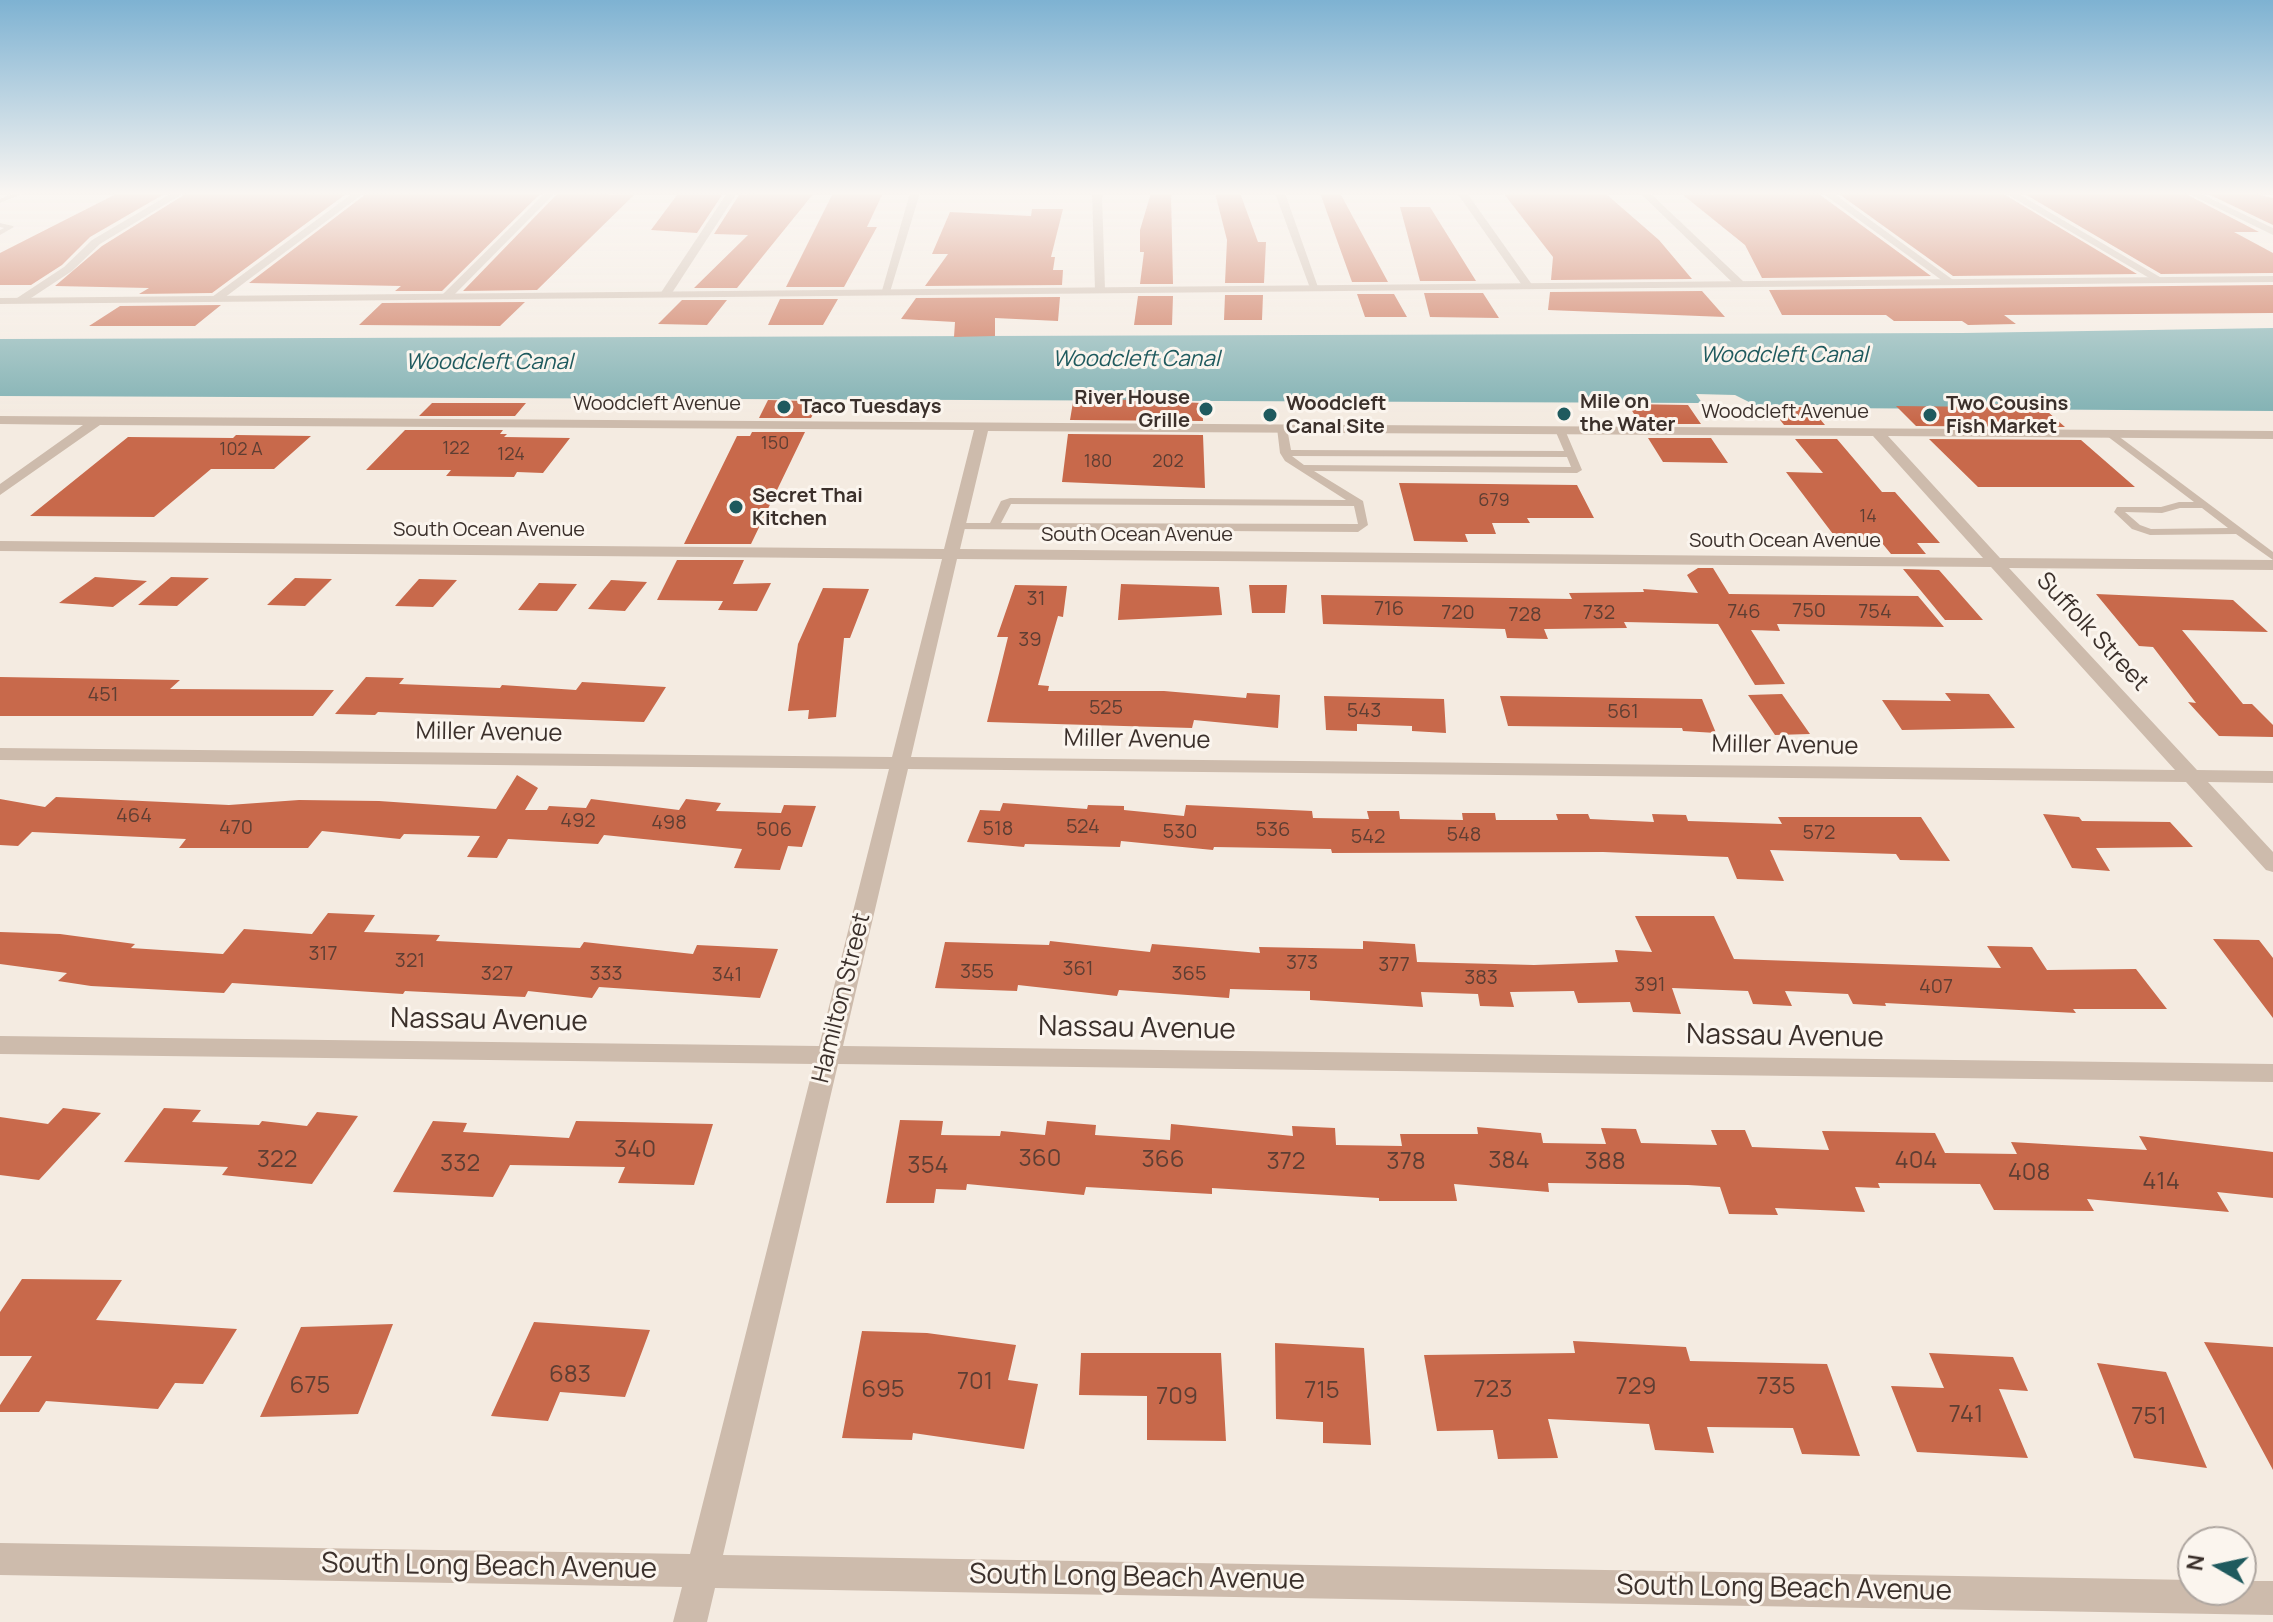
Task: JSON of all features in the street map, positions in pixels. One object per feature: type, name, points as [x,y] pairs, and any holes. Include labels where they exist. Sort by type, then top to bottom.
[{"type":"street","points":[[21,300],[68,269]]},
{"type":"street","points":[[216,299],[257,269]]},
{"type":"street","points":[[447,296],[474,269]]},
{"type":"street","points":[[666,294],[683,269]]},
{"type":"street","points":[[885,292],[892,269]]},
{"type":"street","points":[[1099,269],[1100,290]]},
{"type":"street","points":[[1308,269],[1315,288]]},
{"type":"street","points":[[1516,269],[1528,286]]},
{"type":"street","points":[[1724,269],[1740,284]]},
{"type":"street","points":[[1932,269],[1951,282]]},
{"type":"street","points":[[2141,269],[2160,280]]},
{"type":"street","points":[[0,301],[2273,279]]},
{"type":"street","name":"Woodcleft Avenue","points":[[0,420],[2273,435]]},
{"type":"street","points":[[0,491],[98,420]]},
{"type":"street","name":"Hamilton Street","points":[[690,1622],[982,426]]},
{"type":"street","name":"Suffolk Street","points":[[1876,432],[2273,865]]},
{"type":"street","name":"South Ocean Avenue","points":[[0,546],[2273,565]]},
{"type":"street","name":"Miller Avenue","points":[[0,754],[2273,777]]},
{"type":"street","name":"Nassau Avenue","points":[[0,1045],[2273,1073]]},
{"type":"street","name":"South Long Beach Avenue","points":[[0,1559],[2273,1598]]},
{"type":"lane","points":[[957,526],[1358,529],[1363,525],[1359,503],[1337,486],[1302,468],[1285,453],[1282,428]]},
{"type":"lane","points":[[1302,468],[1577,470],[1560,430]]},
{"type":"lane","points":[[2110,434],[2273,557]]},
{"type":"lane","points":[[1285,453],[1572,454]]},
{"type":"lane","points":[[994,526],[1005,503],[1010,501],[1359,503]]},
{"type":"lane","points":[[2204,505],[2119,512],[2136,527],[2150,532],[2239,531]]},
{"type":"water","name":"Woodcleft Canal","points":[[2273,328],[2273,411],[1827,408],[1823,405],[1755,405],[1735,395],[1696,394],[1702,403],[0,396],[0,339],[1963,333]]},
{"type":"building","points":[[0,269],[56,269],[31,285],[0,285]]},
{"type":"building","points":[[75,269],[245,269],[212,293],[139,294],[149,288],[55,286]]},
{"type":"building","points":[[268,269],[465,269],[442,291],[395,291],[401,286],[249,283]]},
{"type":"building","points":[[485,269],[559,269],[537,290],[463,291]]},
{"type":"building","points":[[714,269],[753,269],[737,288],[694,288]]},
{"type":"building","points":[[795,269],[854,269],[844,287],[786,287]]},
{"type":"building","points":[[937,269],[1063,270],[1062,285],[925,286]]},
{"type":"building","points":[[1142,269],[1173,269],[1173,284],[1140,284]]},
{"type":"building","points":[[1226,269],[1265,269],[1264,283],[1225,283]]},
{"type":"building","points":[[1347,269],[1381,269],[1388,282],[1352,282]]},
{"type":"building","points":[[1417,269],[1468,269],[1476,281],[1420,281]]},
{"type":"building","points":[[1552,269],[1683,269],[1692,279],[1551,280]]},
{"type":"building","points":[[1757,269],[1921,269],[1931,276],[1762,278]]},
{"type":"building","points":[[1943,269],[2128,269],[2137,274],[1953,276]]},
{"type":"building","points":[[2152,269],[2273,269],[2273,273],[2161,274]]},
{"type":"building","points":[[2273,285],[2273,313],[2004,315],[2016,324],[1968,325],[1962,321],[1894,321],[1886,315],[1782,315],[1769,290]]},
{"type":"building","points":[[1702,291],[1725,317],[1548,310],[1550,292]]},
{"type":"building","points":[[1424,293],[1483,293],[1499,318],[1430,317]]},
{"type":"building","points":[[1357,294],[1394,294],[1407,317],[1365,317]]},
{"type":"building","points":[[1225,295],[1263,295],[1262,320],[1224,320]]},
{"type":"building","points":[[1138,296],[1173,296],[1172,325],[1134,325]]},
{"type":"building","points":[[1060,297],[1058,321],[995,318],[995,336],[954,337],[955,322],[901,319],[916,298]]},
{"type":"building","points":[[780,299],[838,299],[823,325],[768,325]]},
{"type":"building","points":[[682,300],[727,300],[707,325],[658,324]]},
{"type":"building","points":[[525,302],[500,326],[359,325],[382,303]]},
{"type":"building","points":[[221,305],[195,326],[89,326],[120,306]]},
{"type":"building","points":[[1081,398],[1202,403],[1203,421],[1070,420],[1073,402],[1081,402]]},
{"type":"building","points":[[768,400],[819,403],[811,418],[759,418]]},
{"type":"building","points":[[432,403],[526,403],[515,416],[419,416]]},
{"type":"building","points":[[1628,404],[1688,405],[1701,424],[1640,424]]},
{"type":"building","points":[[1988,404],[2039,404],[2065,427],[1916,426],[1896,406],[1992,407]]},
{"type":"building","points":[[1770,407],[1810,407],[1825,425],[1784,425]]},
{"type":"building","points":[[405,430],[503,430],[500,434],[507,434],[504,437],[570,438],[543,473],[517,472],[514,477],[446,476],[451,470],[366,470]]},
{"type":"building","name":"Secret Thai Kitchen","points":[[752,432],[805,432],[751,544],[684,544],[737,436],[750,436]]},
{"type":"building","points":[[1068,434],[1203,435],[1205,488],[1062,482]]},
{"type":"building","points":[[236,435],[311,436],[274,469],[211,469],[154,517],[30,516],[128,437],[233,438]]},
{"type":"building","points":[[1648,438],[1711,438],[1728,463],[1663,462]]},
{"type":"building","points":[[1795,439],[1837,439],[1882,492],[1895,492],[1940,543],[1917,543],[1926,554],[1891,554],[1882,543],[1839,542],[1786,472],[1823,473]]},
{"type":"building","points":[[1929,439],[2081,440],[2135,487],[1978,487]]},
{"type":"building","points":[[1399,483],[1577,485],[1594,518],[1527,518],[1530,523],[1492,523],[1496,534],[1465,534],[1468,542],[1414,541]]},
{"type":"building","points":[[677,560],[744,560],[733,584],[771,583],[757,611],[718,610],[723,601],[657,600]]},
{"type":"building","points":[[1698,568],[1713,568],[1729,594],[1918,596],[1944,627],[1777,624],[1780,631],[1751,630],[1785,684],[1755,685],[1718,624],[1624,622],[1627,628],[1544,629],[1548,639],[1507,638],[1505,629],[1323,624],[1321,595],[1572,599],[1569,593],[1644,592],[1643,589],[1698,593],[1687,575]]},
{"type":"building","points":[[1903,569],[1939,570],[1983,620],[1945,620]]},
{"type":"building","points":[[95,577],[147,581],[113,607],[59,603]]},
{"type":"building","points":[[171,577],[209,578],[177,606],[138,605]]},
{"type":"building","points":[[295,578],[332,579],[305,606],[267,605]]},
{"type":"building","points":[[419,579],[457,580],[433,607],[395,606]]},
{"type":"building","points":[[611,580],[647,582],[625,611],[588,609]]},
{"type":"building","points":[[539,583],[577,584],[557,611],[518,610]]},
{"type":"building","points":[[1121,584],[1219,587],[1222,615],[1118,620]]},
{"type":"building","points":[[1015,585],[1067,586],[1063,617],[1058,616],[1038,685],[1049,686],[1048,691],[1164,691],[1246,698],[1247,693],[1280,695],[1278,728],[1194,720],[1192,728],[987,722],[1008,637],[997,637]]},
{"type":"building","points":[[1249,585],[1287,585],[1285,613],[1252,613]]},
{"type":"building","points":[[823,588],[869,589],[850,638],[844,638],[836,717],[808,719],[809,710],[788,711],[798,644]]},
{"type":"building","points":[[2096,594],[2233,600],[2268,632],[2182,630],[2243,704],[2252,704],[2273,725],[2273,737],[2219,736],[2188,702],[2196,703],[2153,647],[2139,646]]},
{"type":"building","points":[[0,677],[180,680],[170,689],[334,690],[313,716],[0,716]]},
{"type":"building","points":[[366,677],[404,678],[399,684],[500,688],[502,685],[576,690],[582,682],[666,687],[644,722],[378,712],[375,715],[335,714]]},
{"type":"building","points":[[1945,693],[1989,694],[2015,728],[1902,730],[1882,700],[1951,701]]},
{"type":"building","points":[[1782,694],[1810,734],[1775,735],[1748,695]]},
{"type":"building","points":[[1324,696],[1444,699],[1446,733],[1412,731],[1412,726],[1357,724],[1357,731],[1326,730]]},
{"type":"building","points":[[1500,696],[1702,699],[1716,733],[1683,731],[1682,728],[1508,726]]},
{"type":"building","points":[[517,775],[538,788],[525,810],[547,810],[549,806],[586,808],[591,799],[679,810],[686,799],[721,803],[716,811],[781,813],[784,805],[816,806],[802,847],[788,846],[780,870],[734,868],[742,849],[604,835],[598,844],[508,839],[497,858],[467,857],[480,836],[404,834],[400,839],[322,831],[308,848],[179,848],[186,839],[32,832],[18,846],[0,845],[0,799],[45,807],[56,797],[229,805],[299,800],[379,801],[496,809]]},
{"type":"building","points":[[1003,803],[1087,809],[1088,805],[1124,806],[1124,810],[1184,816],[1186,805],[1312,811],[1313,818],[1369,819],[1367,811],[1399,811],[1400,819],[1463,820],[1462,813],[1495,813],[1496,820],[1558,820],[1556,814],[1588,814],[1590,819],[1654,822],[1652,814],[1686,815],[1688,821],[1782,824],[1778,817],[1921,817],[1950,861],[1900,860],[1896,854],[1770,850],[1784,881],[1737,879],[1728,857],[1603,852],[1332,853],[1331,849],[1214,847],[1213,850],[1121,841],[1120,847],[1025,844],[1024,847],[967,842],[980,810],[1000,811]]},
{"type":"building","points":[[2043,814],[2079,817],[2082,821],[2170,822],[2193,847],[2096,848],[2110,871],[2072,868]]},
{"type":"building","points":[[328,913],[375,915],[364,932],[440,935],[436,941],[580,948],[584,942],[693,954],[697,945],[778,949],[760,998],[599,987],[592,998],[528,991],[525,997],[405,991],[403,994],[232,983],[224,993],[91,986],[58,981],[67,973],[0,964],[0,932],[60,934],[135,944],[131,948],[223,954],[244,929],[312,934]]},
{"type":"building","points":[[1635,916],[1714,916],[1734,959],[2001,968],[1987,946],[2032,947],[2047,970],[2136,969],[2167,1009],[2073,1009],[2076,1013],[1885,1003],[1886,1006],[1853,1004],[1848,994],[1785,991],[1792,1006],[1753,1004],[1748,991],[1672,988],[1681,1014],[1633,1012],[1630,1002],[1578,1003],[1574,991],[1510,992],[1514,1007],[1480,1006],[1478,994],[1421,992],[1423,1007],[1310,1000],[1310,991],[1230,989],[1229,998],[1119,990],[1117,996],[1018,985],[1017,991],[935,988],[945,942],[1049,945],[1050,941],[1150,952],[1152,944],[1260,953],[1259,947],[1363,949],[1363,941],[1415,944],[1417,962],[1534,965],[1618,962],[1615,950],[1652,952]]},
{"type":"building","points":[[2213,939],[2259,940],[2273,958],[2273,1018]]},
{"type":"building","points":[[63,1108],[101,1113],[39,1180],[0,1175],[0,1117],[48,1124]]},
{"type":"building","points":[[164,1108],[201,1110],[192,1122],[259,1125],[262,1121],[307,1126],[317,1112],[358,1116],[312,1184],[222,1175],[228,1167],[124,1162]]},
{"type":"building","points":[[900,1120],[943,1121],[941,1135],[1000,1136],[1001,1131],[1045,1135],[1047,1121],[1096,1125],[1095,1135],[1170,1140],[1171,1124],[1293,1136],[1292,1126],[1335,1128],[1336,1145],[1402,1146],[1400,1134],[1478,1134],[1477,1127],[1541,1133],[1543,1143],[1606,1144],[1601,1128],[1636,1129],[1641,1143],[1717,1145],[1711,1130],[1745,1130],[1752,1147],[1829,1150],[1822,1131],[1935,1133],[1945,1153],[2017,1154],[2011,1142],[2147,1150],[2139,1136],[2273,1152],[2273,1198],[2217,1192],[2229,1212],[2087,1199],[2094,1211],[1994,1210],[1980,1184],[1878,1183],[1880,1188],[1855,1187],[1865,1212],[1775,1208],[1778,1215],[1729,1214],[1720,1187],[1688,1185],[1548,1183],[1549,1192],[1454,1184],[1457,1201],[1379,1201],[1379,1198],[1212,1188],[1212,1194],[1086,1187],[1084,1195],[967,1184],[966,1190],[936,1189],[934,1203],[886,1203]]},
{"type":"building","points":[[433,1121],[467,1123],[463,1132],[569,1138],[576,1121],[713,1124],[694,1185],[618,1183],[625,1167],[510,1165],[493,1197],[393,1192]]},
{"type":"building","points":[[22,1279],[122,1280],[96,1320],[237,1329],[203,1384],[175,1383],[158,1409],[46,1401],[39,1412],[0,1412],[0,1405],[32,1356],[0,1356],[0,1312]]},
{"type":"building","points":[[534,1322],[650,1330],[625,1397],[560,1392],[548,1421],[491,1416]]},
{"type":"building","points":[[393,1324],[358,1414],[260,1417],[301,1327]]},
{"type":"building","points":[[862,1331],[927,1333],[1016,1345],[1008,1380],[1038,1384],[1024,1449],[913,1433],[912,1440],[842,1438]]},
{"type":"building","points":[[1573,1341],[1686,1347],[1690,1361],[1827,1364],[1860,1456],[1802,1454],[1793,1428],[1707,1427],[1714,1453],[1655,1450],[1649,1424],[1548,1419],[1558,1458],[1498,1459],[1493,1430],[1437,1431],[1424,1355],[1575,1353]]},
{"type":"building","points":[[2204,1342],[2273,1347],[2273,1470],[2226,1383]]},
{"type":"building","points":[[1275,1343],[1364,1348],[1371,1445],[1323,1443],[1323,1422],[1276,1419]]},
{"type":"building","points":[[1081,1353],[1221,1353],[1226,1441],[1147,1440],[1147,1396],[1079,1395]]},
{"type":"building","points":[[1929,1353],[2013,1357],[2028,1391],[1999,1389],[2028,1458],[1917,1452],[1891,1386],[1944,1388]]},
{"type":"building","points":[[2097,1363],[2166,1372],[2207,1468],[2134,1458]]},
{"type":"place","name":"Taco Tuesdays","points":[[784,407]]},
{"type":"place","name":"River House Grille","points":[[1206,409]]},
{"type":"place","name":"Mile on the Water","points":[[1564,414]]},
{"type":"place","name":"Woodcleft Canal Site","points":[[1270,415]]},
{"type":"place","name":"Two Cousins Fish Market","points":[[1930,415]]},
{"type":"place","name":"Secret Thai Kitchen","points":[[736,507]]}]
